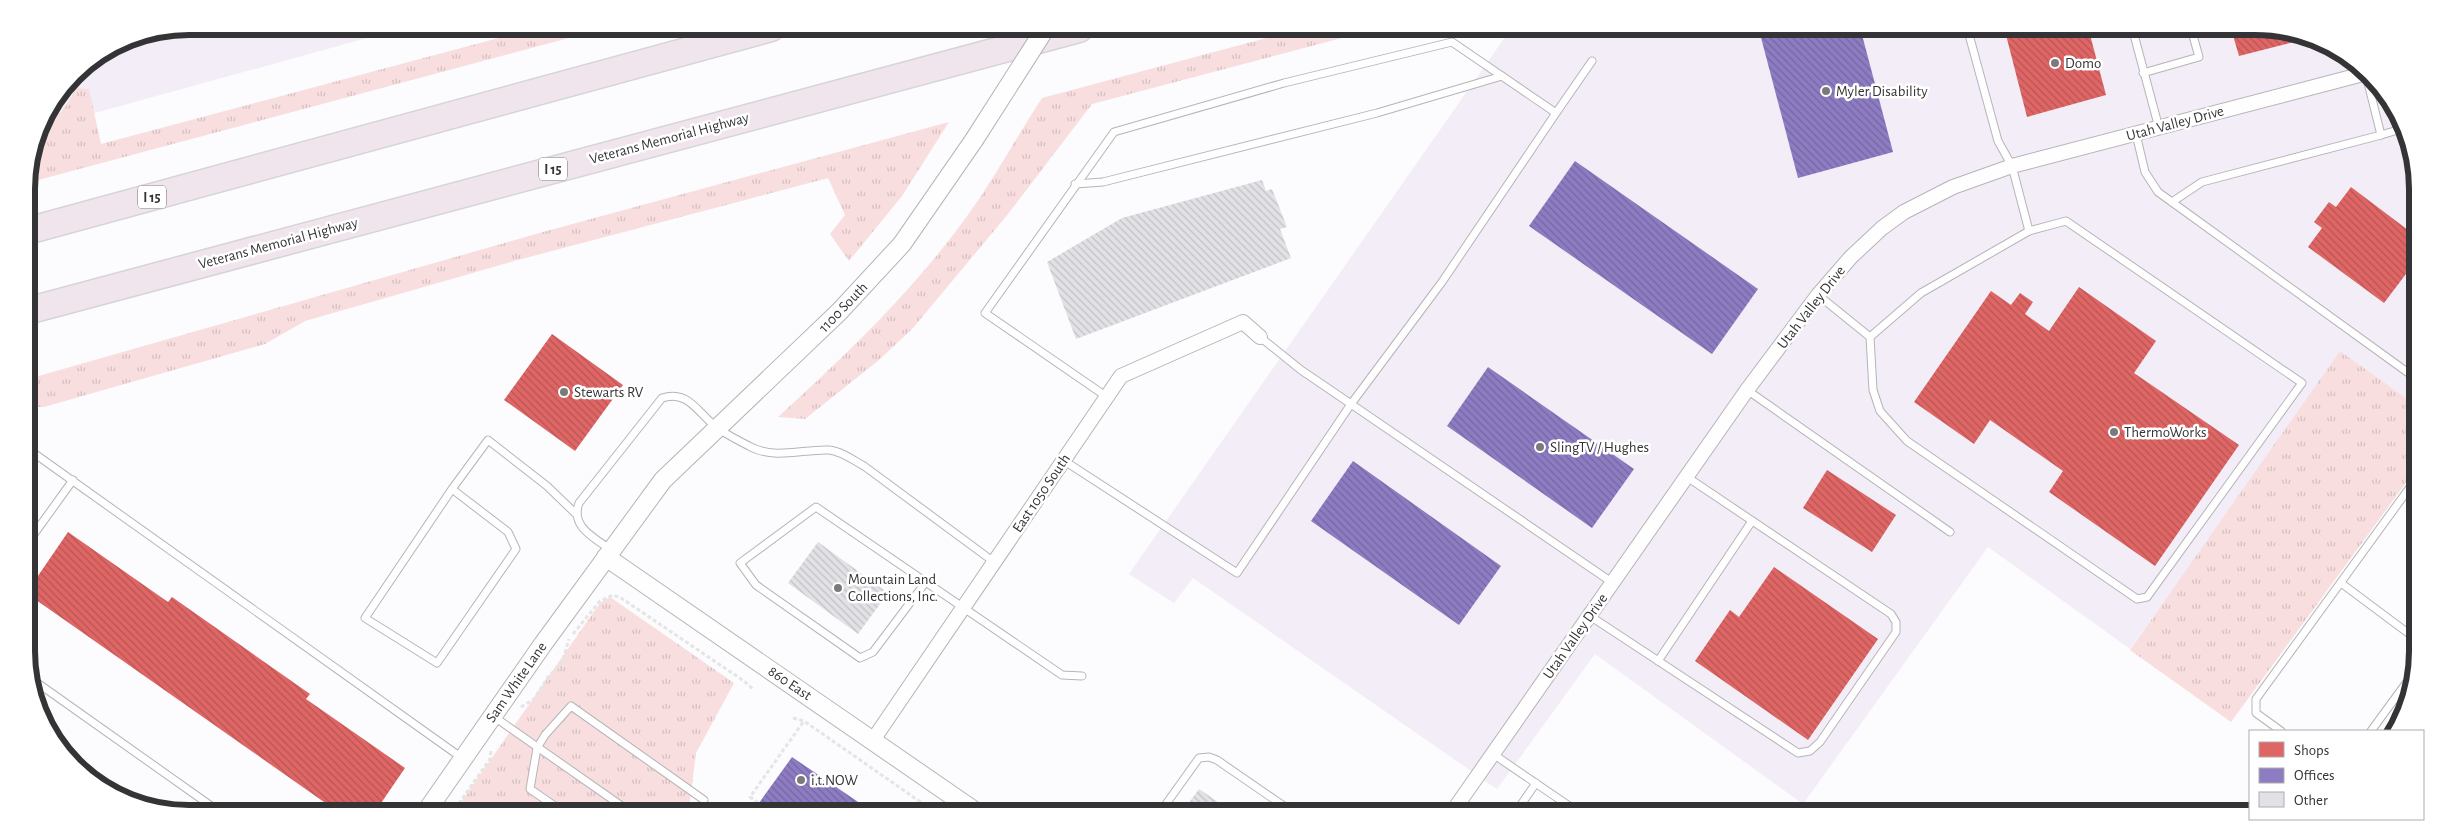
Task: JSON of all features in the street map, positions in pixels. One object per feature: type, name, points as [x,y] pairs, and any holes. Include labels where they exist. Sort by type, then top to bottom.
[{"type":"highway","name":"I 15","points":[[35,229],[744,35]]},
{"type":"highway","name":"Veterans Memorial Highway","points":[[35,309],[1057,35]]},
{"type":"street","name":"1100 South","points":[[609,554],[663,480],[839,312],[902,244],[974,140],[1041,35]]},
{"type":"street","name":"Utah Valley Drive","points":[[1457,805],[1747,390],[1818,295],[1882,228],[1904,212],[1953,187],[2012,166],[2357,74]]},
{"type":"street","name":"East 1050 South","points":[[873,740],[1122,376],[1243,322],[1260,337]]},
{"type":"street","name":"Sam White Lane","points":[[431,805],[609,554]]},
{"type":"street","name":"860 East","points":[[609,554],[966,805]]},
{"type":"lane","points":[[1969,35],[1998,141],[2012,166],[2029,231]]},
{"type":"lane","points":[[2134,35],[2159,128]]},
{"type":"lane","points":[[2143,73],[2199,57],[2193,35]]},
{"type":"lane","points":[[1107,397],[985,313],[1075,184],[1114,132],[1284,83],[1452,42],[1556,113]]},
{"type":"lane","points":[[1063,460],[1237,573],[1351,404],[1442,282],[1592,61]]},
{"type":"lane","points":[[1075,184],[1103,182],[1378,113],[1502,76]]},
{"type":"lane","points":[[2369,85],[2381,135]]},
{"type":"lane","points":[[2172,202],[2202,182],[2397,130]]},
{"type":"lane","points":[[2136,134],[2145,172],[2158,192],[2409,373]]},
{"type":"lane","points":[[1818,295],[1870,337],[1873,390],[1880,410],[1907,440],[2137,599],[2147,597],[2302,383],[2066,221],[2029,231],[1921,293],[1870,337]]},
{"type":"lane","points":[[1260,337],[1301,370],[1613,583]]},
{"type":"lane","points":[[1747,390],[1950,532]]},
{"type":"lane","points":[[575,513],[579,503],[662,398],[683,397],[690,401],[717,428],[755,449],[770,453],[831,450],[846,455],[994,562]]},
{"type":"lane","points":[[452,489],[508,532],[516,549],[437,663],[365,618],[452,489],[488,440],[547,486],[575,513],[578,523],[609,554]]},
{"type":"lane","points":[[35,454],[463,759]]},
{"type":"lane","points":[[1590,616],[1798,753],[1810,750],[1820,742],[1896,632],[1896,622],[1891,614],[1687,477]]},
{"type":"lane","points":[[35,532],[73,480]]},
{"type":"lane","points":[[2280,730],[2256,713],[2256,699],[2409,489]]},
{"type":"lane","points":[[925,583],[873,652],[860,658],[756,585],[740,563],[816,507],[1062,675],[1082,676]]},
{"type":"lane","points":[[1658,661],[1752,521]]},
{"type":"lane","points":[[2341,583],[2409,634]]},
{"type":"lane","points":[[39,684],[210,805]]},
{"type":"lane","points":[[2372,730],[2405,684]]},
{"type":"lane","points":[[553,805],[530,789],[537,748],[545,735],[571,706],[704,800]]},
{"type":"lane","points":[[493,716],[620,805]]},
{"type":"lane","points":[[1493,754],[1568,805]]},
{"type":"lane","points":[[1165,805],[1199,758],[1209,756],[1282,805]]},
{"type":"lane","points":[[1521,805],[1536,783]]},
{"type":"path","points":[[521,707],[534,699],[548,677],[562,663],[570,638],[581,627],[600,601],[613,595],[621,598],[744,681],[752,689]]},
{"type":"path","points":[[794,718],[804,721],[927,804]]},
{"type":"path","points":[[761,805],[750,797],[804,721]]},
{"type":"path","points":[[458,805],[490,759],[492,751]]},
{"type":"shaded area","points":[[179,35],[378,35],[73,119],[58,109],[80,80],[103,61],[130,47],[149,40]]},
{"type":"shaded area","points":[[1506,35],[2275,36],[2295,40],[2314,47],[2349,67],[2371,87],[2383,103],[2401,139],[2408,169],[2409,189],[2409,420],[2333,366],[2130,649],[1988,547],[1803,804],[1595,654],[1497,789],[1193,578],[1174,603],[1129,574]]},
{"type":"green space","points":[[510,35],[580,35],[35,181],[40,149],[47,130],[53,118],[64,109],[75,88],[89,89],[101,144]]},
{"type":"green space","points":[[1278,35],[1353,35],[1092,104],[1008,214],[913,328],[879,360],[805,419],[778,417],[876,323],[922,273],[975,205],[1042,98]]},
{"type":"green space","points":[[949,122],[902,196],[849,261],[830,234],[845,215],[828,178],[514,261],[305,321],[265,344],[44,407],[35,407],[35,377],[543,232]]},
{"type":"green space","points":[[2340,351],[2409,400],[2409,478],[2231,722],[2130,650]]},
{"type":"green space","points":[[610,597],[734,683],[696,753],[690,805],[459,805],[600,603]]},
{"type":"building: Shops","name":"Domo","points":[[2006,35],[2090,35],[2106,95],[2027,117]]},
{"type":"building: Shops","points":[[2233,35],[2275,36],[2298,41],[2239,56]]},
{"type":"building: Shops","points":[[2351,187],[2408,230],[2409,228],[2409,270],[2384,303],[2308,247],[2322,228],[2314,222],[2329,202],[2336,207]]},
{"type":"building: Shops","name":"ThermoWorks","points":[[2079,287],[2156,341],[2134,373],[2239,445],[2155,566],[2049,492],[2063,471],[1990,420],[1974,444],[1914,402],[1991,291],[2011,305],[2020,293],[2033,302],[2025,314],[2049,331]]},
{"type":"building: Shops","name":"Stewarts RV","points":[[552,334],[623,385],[575,451],[504,400]]},
{"type":"building: Shops","points":[[1827,470],[1896,515],[1872,552],[1803,508]]},
{"type":"building: Shops","points":[[68,532],[168,602],[172,597],[310,694],[306,699],[405,768],[380,805],[328,805],[35,599],[35,580]]},
{"type":"building: Shops","points":[[1774,567],[1878,639],[1808,740],[1695,661],[1730,610],[1739,617]]},
{"type":"building: Offices","name":"Myler Disability","points":[[1760,35],[1862,35],[1893,152],[1798,178]]},
{"type":"building: Offices","points":[[1575,161],[1758,289],[1712,354],[1529,226]]},
{"type":"building: Offices","name":"SlingTV / Hughes","points":[[1488,367],[1634,469],[1592,528],[1447,426]]},
{"type":"building: Offices","points":[[1353,461],[1501,566],[1459,625],[1311,521]]},
{"type":"building: Offices","name":"i.t.NOW","points":[[792,757],[863,805],[762,805],[759,803]]},
{"type":"building: Other","points":[[1262,180],[1266,191],[1272,189],[1287,227],[1280,229],[1291,258],[1076,339],[1047,262],[1122,218]]},
{"type":"building: Other","name":"Mountain Land Collections, Inc.","points":[[818,542],[888,593],[858,634],[788,583]]},
{"type":"building: Other","points":[[1199,789],[1222,805],[1187,805]]},
{"type":"place","name":"Domo","points":[[2055,63]]},
{"type":"place","name":"Myler Disability","points":[[1826,91]]},
{"type":"place","name":"Stewarts RV","points":[[564,392]]},
{"type":"place","name":"ThermoWorks","points":[[2114,432]]},
{"type":"place","name":"SlingTV / Hughes","points":[[1540,447]]},
{"type":"place","name":"Mountain Land Collections, Inc.","points":[[838,588]]},
{"type":"place","name":"i.t.NOW","points":[[801,780]]}]
